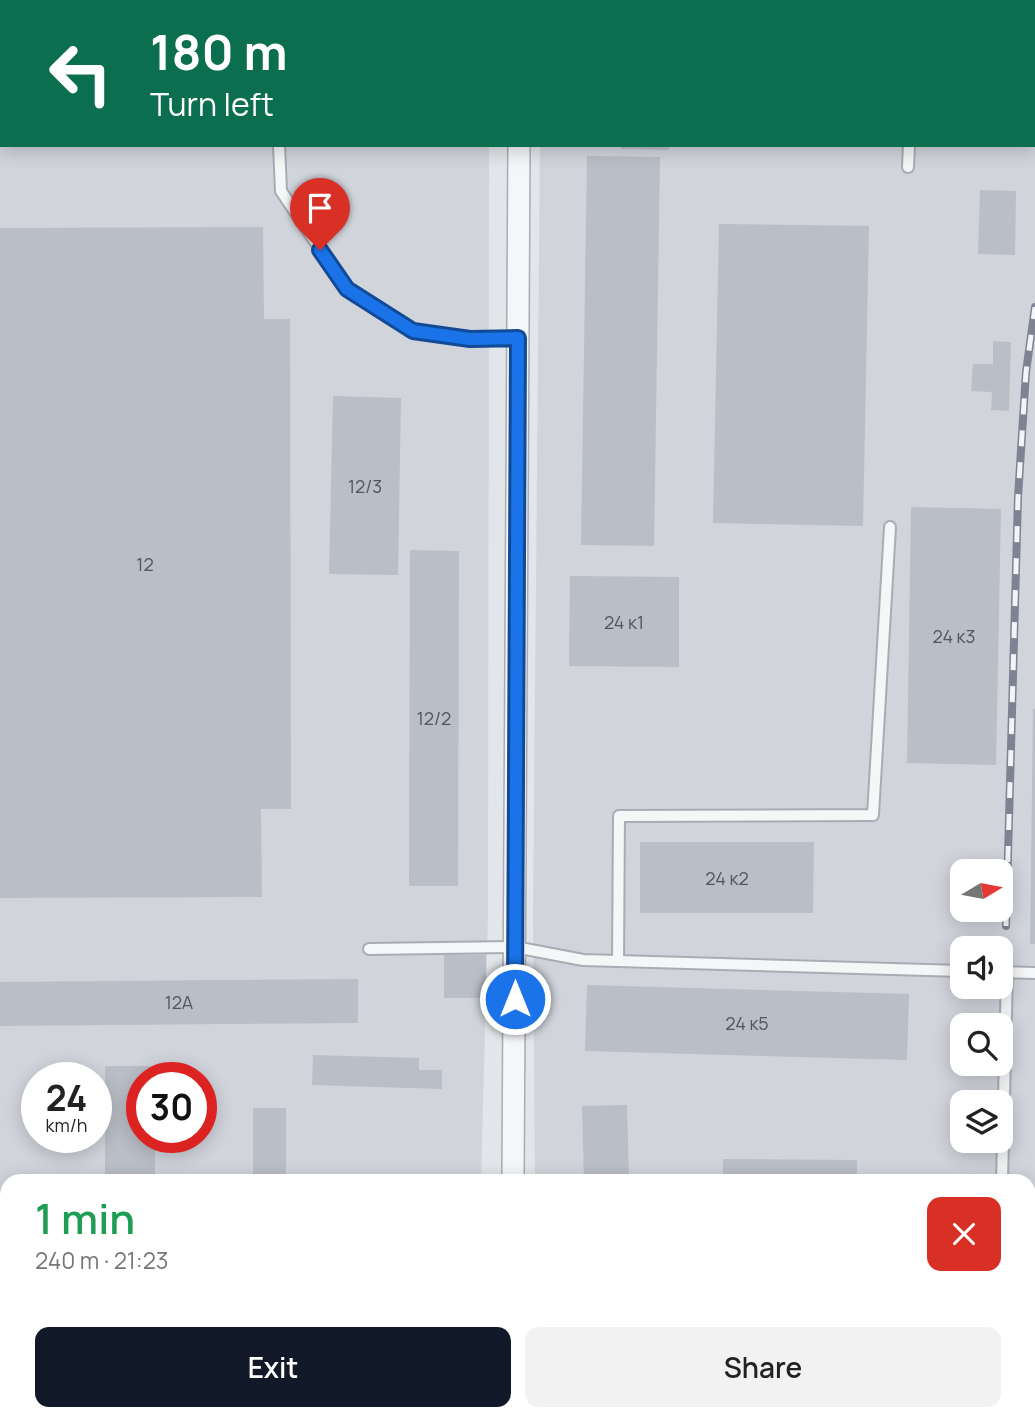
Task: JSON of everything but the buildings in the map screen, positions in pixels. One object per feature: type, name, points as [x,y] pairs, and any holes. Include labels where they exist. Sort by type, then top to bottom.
[{"type":"street","points":[[513,1174],[519,147]]},
{"type":"lane","points":[[279,147],[281,191],[347,289],[413,331],[470,339],[518,338]]},
{"type":"lane","points":[[908,167],[909,147]]},
{"type":"lane","points":[[618,961],[619,816],[873,815],[890,527]]},
{"type":"lane","points":[[369,949],[515,947],[583,960],[950,971]]},
{"type":"lane","points":[[1013,972],[1035,973]]},
{"type":"lane","points":[[1002,1174],[1004,999]]},
{"type":"shaded area","points":[[0,147],[489,147],[488,913],[481,1174],[0,1174]]},
{"type":"shaded area","points":[[540,147],[1035,147],[1035,1174],[535,1174],[533,917]]},
{"type":"railway","points":[[1006,926],[1018,497],[1026,372],[1035,307]]},
{"type":"route","points":[[320,250],[347,289],[413,331],[470,339],[518,338],[515,999]]}]
